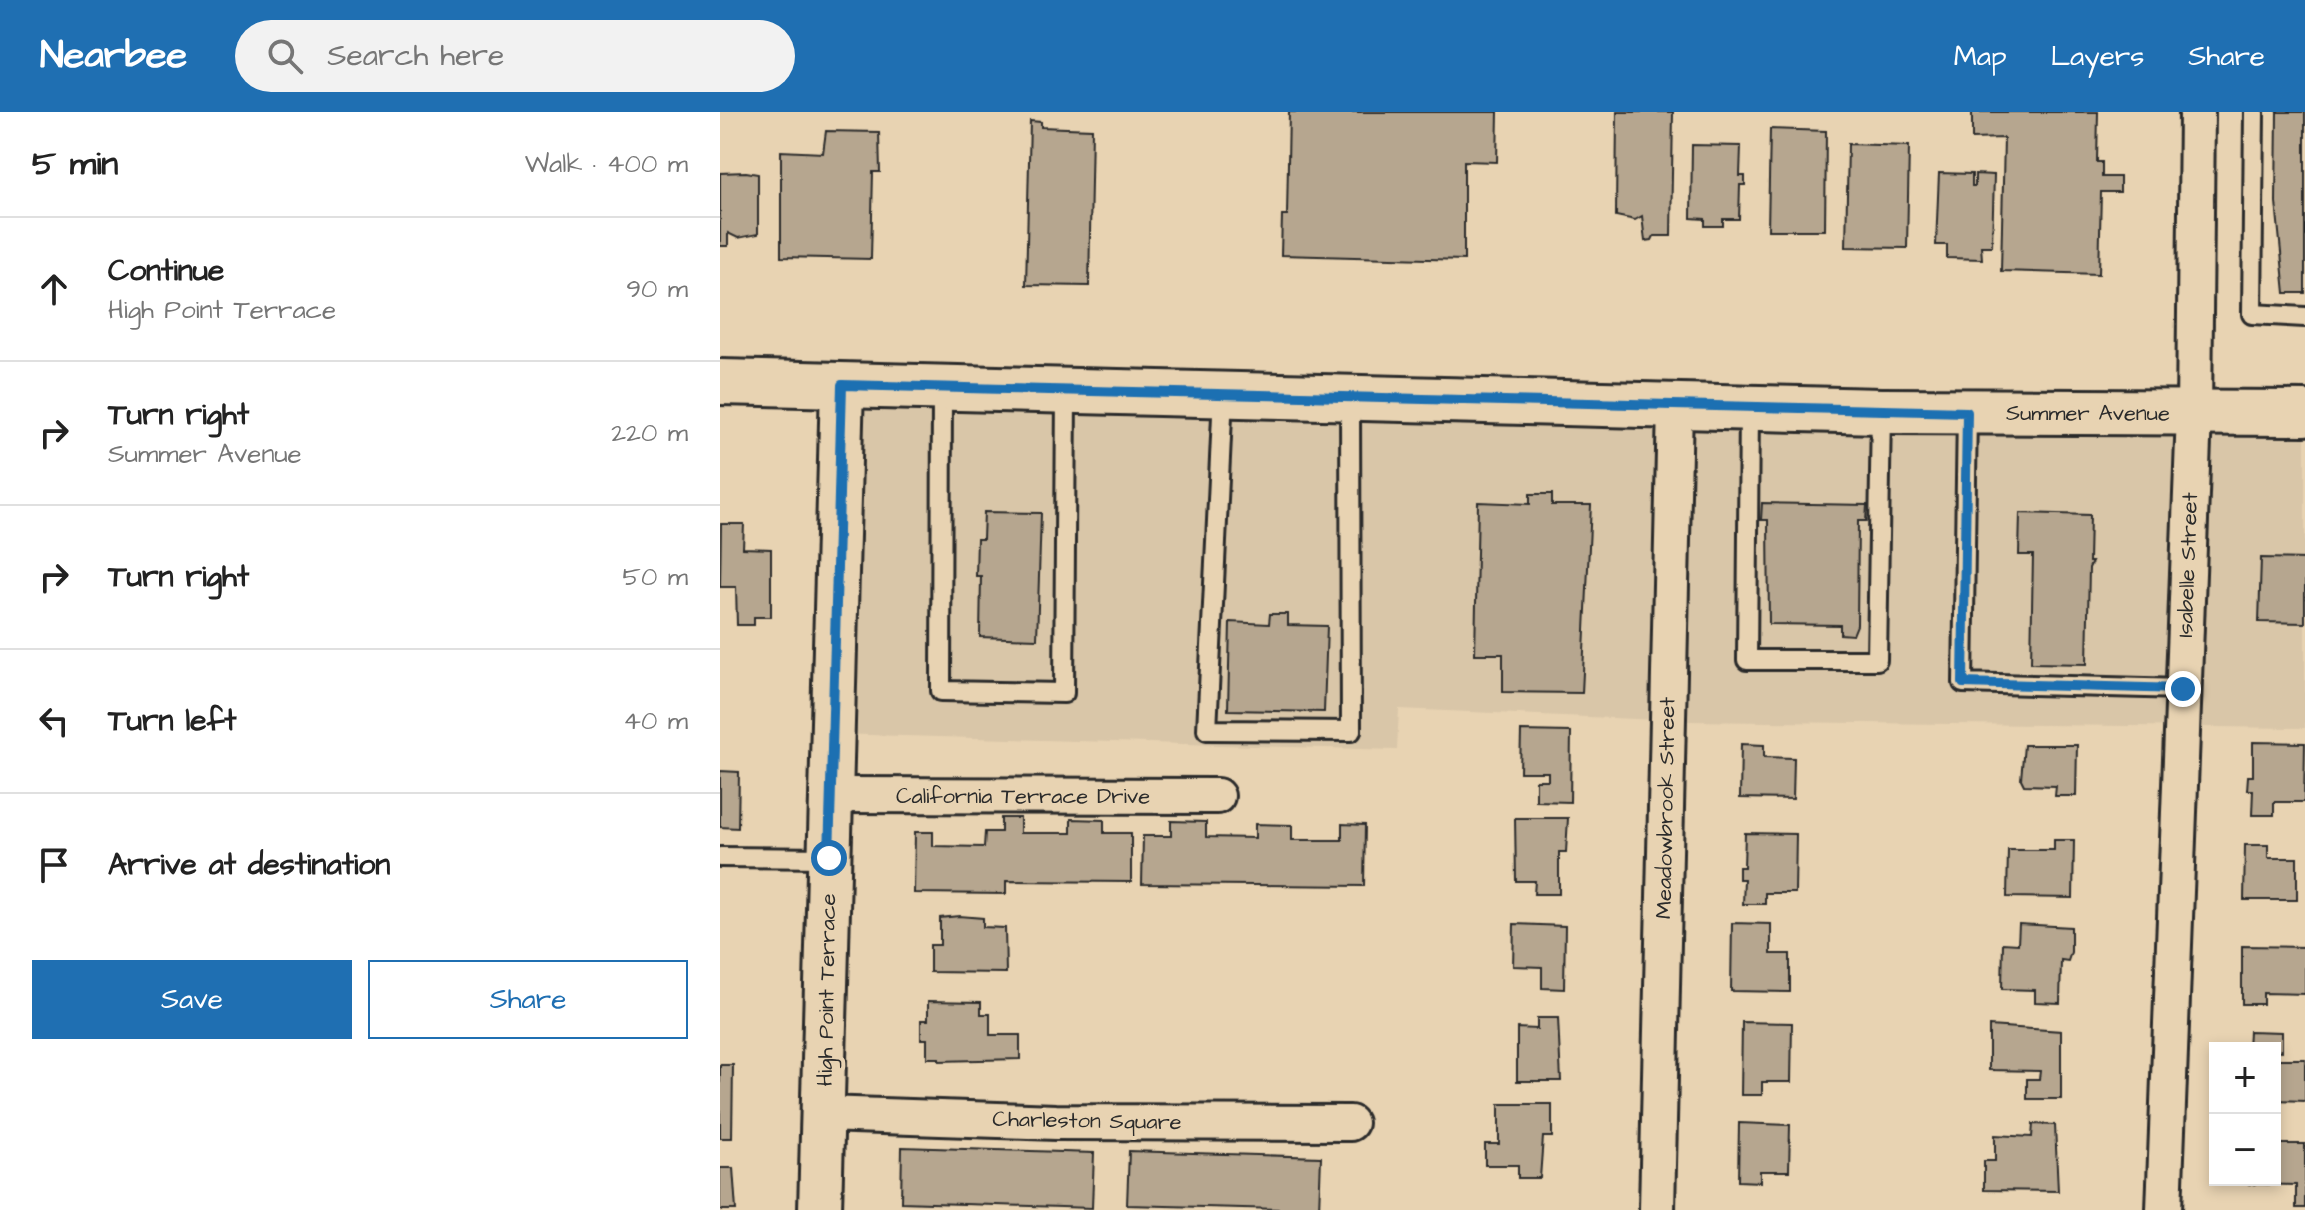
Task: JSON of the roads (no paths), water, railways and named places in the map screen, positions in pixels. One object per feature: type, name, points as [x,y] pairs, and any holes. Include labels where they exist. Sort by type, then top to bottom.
[{"type":"main road","name":"Summer Avenue","points":[[720,382],[1881,411],[2305,413]]},
{"type":"street","name":"Isabelle Street","points":[[2164,1210],[2194,414],[2197,112]]},
{"type":"street","name":"High Point Terrace","points":[[820,1210],[842,385]]},
{"type":"street","name":"Meadowbrook Street","points":[[1657,1210],[1675,406]]},
{"type":"street","name":"California Terrace Drive","points":[[829,795],[1217,796]]},
{"type":"street","name":"Charleston Square","points":[[824,1114],[1056,1122],[1350,1123]]},
{"type":"lane","points":[[2254,112],[2252,314],[2305,317]]},
{"type":"lane","points":[[942,388],[941,691],[1064,693],[1066,392]]},
{"type":"lane","points":[[1223,395],[1207,730],[1351,731],[1350,399]]},
{"type":"lane","points":[[1749,408],[1747,660],[1877,660],[1881,411]]},
{"type":"lane","points":[[1967,412],[1963,683],[2183,689]]},
{"type":"lane","points":[[720,857],[829,858]]}]
